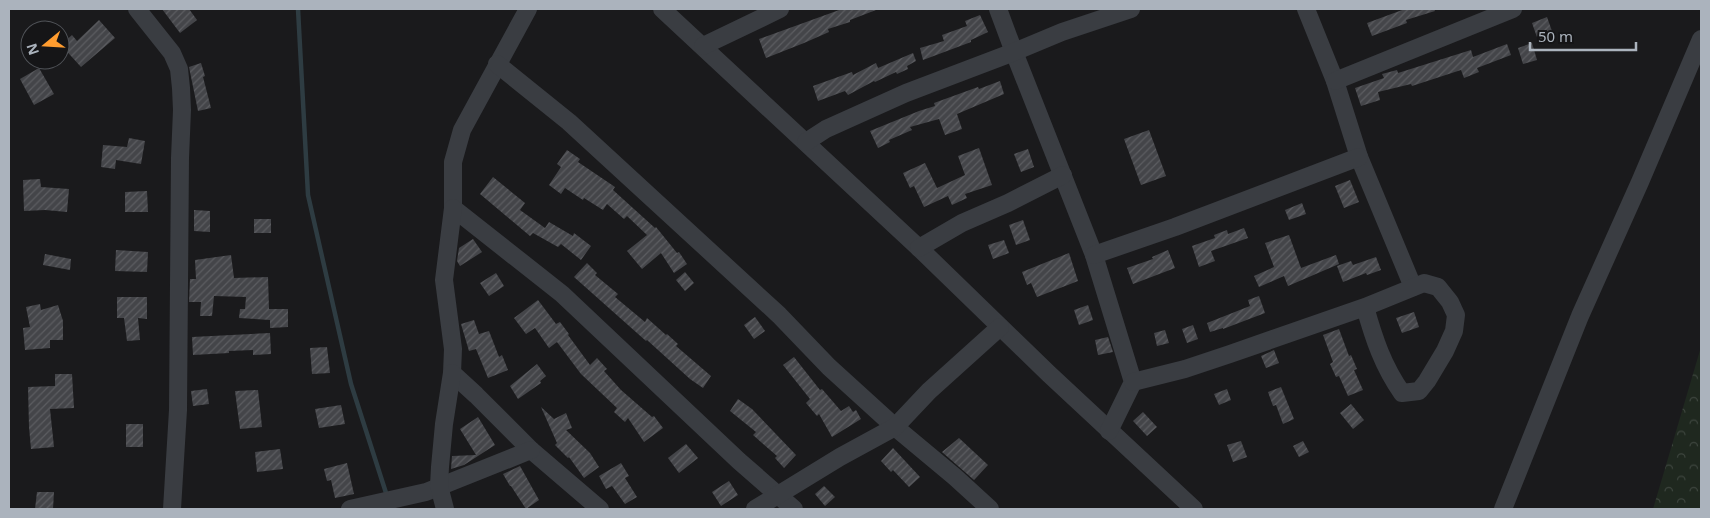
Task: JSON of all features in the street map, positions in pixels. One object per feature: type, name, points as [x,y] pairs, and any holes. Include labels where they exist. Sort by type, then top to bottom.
[{"type":"street","points":[[137,9],[172,54],[179,69],[181,88],[178,401],[172,509]]},
{"type":"street","points":[[445,509],[439,486],[444,424],[454,349],[444,280],[453,208],[453,162],[462,130],[528,9]]},
{"type":"street","points":[[662,9],[919,248],[1109,431],[1194,509]]},
{"type":"street","points":[[703,46],[780,9]]},
{"type":"street","points":[[998,9],[1094,254],[1133,382],[1109,431]]},
{"type":"street","points":[[806,142],[826,130],[906,93],[1062,32],[1131,9]]},
{"type":"street","points":[[1306,9],[1335,81],[1360,157],[1413,287]]},
{"type":"street","points":[[1335,81],[1512,9]]},
{"type":"street","points":[[1503,509],[1580,316],[1701,39]]},
{"type":"street","points":[[497,64],[568,122],[779,315],[829,366],[895,427],[990,509]]},
{"type":"street","points":[[1094,254],[1175,227],[1360,157]]},
{"type":"street","points":[[919,248],[962,223],[1008,203],[1063,175]]},
{"type":"street","points":[[453,208],[562,294],[794,509]]},
{"type":"street","points":[[1133,382],[1185,369],[1365,308],[1424,283],[1438,287],[1450,302],[1456,315],[1454,331],[1445,351],[1419,391],[1402,393],[1389,375],[1375,341],[1365,308]]},
{"type":"street","points":[[755,509],[840,457],[895,427],[929,391],[1000,327]]},
{"type":"street","points":[[452,374],[476,395],[531,450],[600,509]]},
{"type":"street","points":[[350,509],[426,492],[531,450]]},
{"type":"green space","points":[[1701,347],[1701,509],[1653,509]]},
{"type":"building","points":[[162,9],[189,9],[197,20],[180,33]]},
{"type":"building","points":[[842,9],[876,10],[850,20],[850,22],[828,29],[829,32],[766,58],[759,39]]},
{"type":"building","points":[[1405,9],[1434,9],[1435,11],[1406,20],[1407,23],[1372,36],[1367,23]]},
{"type":"building","points":[[980,15],[988,32],[971,40],[971,42],[923,60],[920,48],[944,41],[942,35],[967,26],[965,21]]},
{"type":"building","points":[[1547,17],[1553,34],[1538,40],[1532,23]]},
{"type":"building","points":[[99,20],[115,38],[81,67],[70,55],[70,37],[72,35],[77,41]]},
{"type":"building","points":[[1532,43],[1537,60],[1523,64],[1518,48]]},
{"type":"building","points":[[1507,44],[1511,55],[1477,68],[1479,72],[1464,78],[1461,70],[1412,86],[1411,84],[1378,92],[1380,100],[1361,106],[1355,88],[1384,78],[1382,74],[1397,70],[1398,73],[1471,50],[1473,57]]},
{"type":"building","points":[[913,53],[916,61],[907,66],[908,69],[874,81],[848,95],[845,91],[818,101],[813,86],[852,72],[853,75],[876,63],[878,68]]},
{"type":"building","points":[[201,63],[211,108],[198,111],[189,67]]},
{"type":"building","points":[[36,70],[40,70],[54,94],[34,105],[20,79]]},
{"type":"building","points":[[1000,81],[1004,94],[957,114],[962,129],[945,135],[939,119],[910,127],[912,130],[889,140],[890,142],[878,148],[870,131],[935,106],[934,103]]},
{"type":"building","points":[[1149,130],[1166,176],[1141,185],[1124,139]]},
{"type":"building","points":[[129,138],[145,141],[141,164],[116,160],[115,169],[101,167],[103,145],[127,147]]},
{"type":"building","points":[[979,148],[992,185],[965,194],[967,198],[952,205],[948,196],[924,207],[914,186],[910,188],[903,173],[925,163],[937,188],[965,175],[958,156]]},
{"type":"building","points":[[1028,149],[1034,167],[1021,172],[1014,154]]},
{"type":"building","points":[[567,150],[580,159],[578,162],[615,187],[613,190],[656,227],[677,253],[679,252],[687,264],[674,273],[661,253],[642,269],[627,251],[647,235],[627,216],[624,219],[607,204],[603,210],[565,188],[561,194],[549,185],[561,167],[557,164]]},
{"type":"building","points":[[493,177],[525,203],[520,210],[545,228],[549,222],[573,236],[574,233],[591,246],[581,260],[561,244],[558,247],[533,233],[530,236],[480,194]]},
{"type":"building","points":[[40,179],[41,187],[69,189],[67,212],[24,211],[23,180]]},
{"type":"building","points":[[1350,180],[1359,202],[1344,208],[1335,186]]},
{"type":"building","points":[[147,191],[148,212],[125,212],[125,192]]},
{"type":"building","points":[[1302,203],[1306,214],[1289,220],[1285,210]]},
{"type":"building","points":[[194,210],[210,211],[210,232],[194,231]]},
{"type":"building","points":[[254,219],[271,219],[271,233],[254,233]]},
{"type":"building","points":[[1023,220],[1030,240],[1016,245],[1009,225]]},
{"type":"building","points":[[1244,228],[1248,238],[1211,251],[1215,261],[1199,267],[1192,246],[1215,238],[1214,235],[1227,230],[1228,234]]},
{"type":"building","points":[[1289,235],[1301,268],[1336,255],[1339,264],[1288,286],[1284,276],[1259,287],[1254,276],[1274,267],[1265,243]]},
{"type":"building","points":[[473,239],[482,252],[460,266],[457,261],[459,248]]},
{"type":"building","points":[[1004,240],[1009,253],[993,259],[988,245]]},
{"type":"building","points":[[116,250],[148,252],[147,272],[115,271]]},
{"type":"building","points":[[1168,250],[1175,268],[1133,284],[1127,268],[1153,259],[1152,257]]},
{"type":"building","points":[[1069,253],[1078,281],[1037,297],[1031,283],[1027,285],[1022,272]]},
{"type":"building","points":[[45,254],[71,259],[70,270],[43,265]]},
{"type":"building","points":[[231,255],[234,278],[268,277],[269,309],[288,309],[288,327],[270,328],[270,320],[239,318],[240,309],[245,309],[246,297],[214,296],[212,316],[200,316],[201,302],[189,302],[190,279],[196,279],[195,260]]},
{"type":"building","points":[[1376,257],[1381,270],[1367,275],[1366,273],[1343,282],[1337,266],[1351,261],[1353,265]]},
{"type":"building","points":[[587,263],[597,273],[595,275],[618,294],[615,297],[645,322],[647,318],[667,334],[678,344],[676,346],[711,376],[703,388],[690,379],[574,277]]},
{"type":"building","points":[[685,272],[694,283],[685,291],[676,280]]},
{"type":"building","points":[[496,273],[504,286],[489,296],[480,283]]},
{"type":"building","points":[[1259,296],[1265,313],[1210,332],[1207,323],[1250,306],[1248,300]]},
{"type":"building","points":[[117,297],[147,297],[147,319],[138,318],[140,340],[127,341],[124,318],[117,318]]},
{"type":"building","points":[[538,300],[556,324],[560,322],[590,365],[597,358],[607,369],[604,371],[621,390],[652,417],[654,416],[663,428],[644,442],[628,418],[625,422],[614,412],[617,408],[581,374],[557,342],[549,348],[535,328],[526,334],[514,318]]},
{"type":"building","points":[[40,304],[41,310],[58,305],[63,321],[63,340],[50,340],[50,348],[25,350],[23,328],[30,327],[26,307]]},
{"type":"building","points":[[1088,305],[1093,320],[1079,325],[1074,310]]},
{"type":"building","points":[[1414,312],[1419,327],[1402,333],[1396,318]]},
{"type":"building","points":[[755,317],[765,331],[754,339],[744,325]]},
{"type":"building","points":[[474,320],[479,334],[489,331],[499,357],[502,355],[508,370],[488,378],[476,349],[469,351],[461,324]]},
{"type":"building","points":[[1193,325],[1198,339],[1187,343],[1182,329]]},
{"type":"building","points":[[1339,329],[1349,356],[1351,355],[1357,369],[1354,370],[1363,390],[1348,396],[1339,376],[1336,377],[1330,364],[1333,362],[1323,335]]},
{"type":"building","points":[[1165,330],[1169,343],[1157,346],[1154,333]]},
{"type":"building","points":[[270,333],[271,354],[253,355],[253,350],[193,355],[192,337]]},
{"type":"building","points":[[1108,337],[1113,352],[1098,355],[1095,340]]},
{"type":"building","points":[[327,347],[330,373],[312,374],[310,348]]},
{"type":"building","points":[[1274,350],[1279,363],[1266,368],[1261,356]]},
{"type":"building","points":[[794,357],[820,390],[822,389],[841,411],[849,406],[853,412],[856,410],[861,419],[832,437],[819,414],[817,416],[806,403],[810,399],[783,365]]},
{"type":"building","points":[[537,364],[546,376],[540,381],[541,383],[518,399],[510,386]]},
{"type":"building","points":[[55,374],[72,374],[74,408],[50,409],[54,447],[31,449],[28,387],[55,386]]},
{"type":"building","points":[[1281,387],[1294,419],[1283,424],[1276,405],[1273,406],[1268,392]]},
{"type":"building","points":[[207,389],[209,404],[193,406],[191,391]]},
{"type":"building","points":[[1227,389],[1231,400],[1219,405],[1214,394]]},
{"type":"building","points":[[258,390],[262,427],[240,429],[235,391]]},
{"type":"building","points":[[738,399],[752,409],[796,455],[784,468],[775,458],[777,456],[753,435],[756,432],[730,411]]},
{"type":"building","points":[[1351,404],[1364,420],[1353,429],[1340,413]]},
{"type":"building","points":[[341,405],[345,424],[319,428],[315,409]]},
{"type":"building","points":[[541,407],[554,419],[566,413],[572,428],[566,430],[590,453],[599,467],[584,478],[569,457],[555,445],[557,443]]},
{"type":"building","points":[[1143,412],[1157,427],[1147,436],[1133,421]]},
{"type":"building","points":[[478,417],[495,445],[464,465],[451,469],[452,456],[476,455],[460,429]]},
{"type":"building","points":[[126,424],[143,424],[143,447],[126,447]]},
{"type":"building","points":[[959,438],[988,465],[974,480],[942,452]]},
{"type":"building","points":[[1241,441],[1247,457],[1233,462],[1227,445]]},
{"type":"building","points":[[1303,441],[1309,452],[1299,457],[1293,446]]},
{"type":"building","points":[[686,444],[698,458],[679,473],[668,458]]},
{"type":"building","points":[[893,448],[920,477],[909,487],[893,470],[891,472],[881,461]]},
{"type":"building","points":[[280,449],[283,469],[257,472],[255,452]]},
{"type":"building","points":[[347,463],[354,494],[335,498],[331,480],[327,481],[324,469]]},
{"type":"building","points":[[621,463],[629,476],[625,478],[637,497],[625,504],[612,486],[606,489],[599,476]]},
{"type":"building","points":[[520,466],[539,500],[526,509],[503,474]]},
{"type":"building","points":[[729,481],[738,495],[721,506],[712,492]]},
{"type":"building","points":[[824,486],[835,497],[825,506],[815,494]]},
{"type":"building","points":[[37,492],[54,492],[53,509],[35,509]]},
{"type":"waterway","points":[[298,9],[308,195],[351,384],[387,496]]}]
